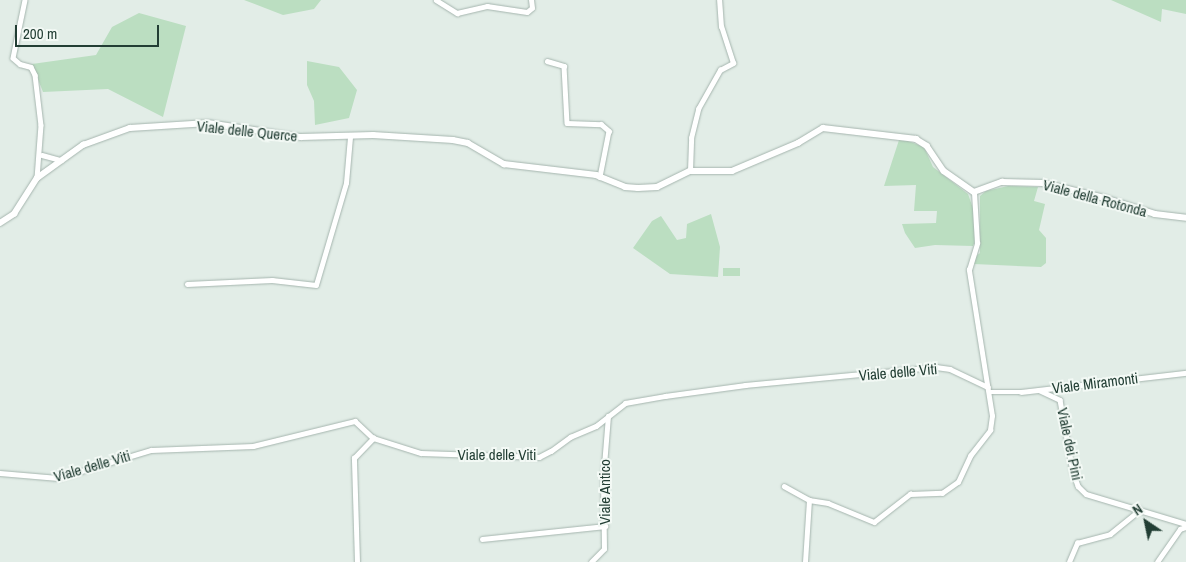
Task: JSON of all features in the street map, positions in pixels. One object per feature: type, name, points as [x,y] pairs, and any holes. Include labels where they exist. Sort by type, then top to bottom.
[{"type":"street","points":[[25,0],[13,58],[20,64],[31,67],[35,75],[42,155],[37,178]]},
{"type":"street","points":[[436,0],[457,13],[487,6],[527,12],[532,8],[530,0]]},
{"type":"street","points":[[690,171],[690,151],[698,109],[720,70],[733,63],[721,27],[719,0]]},
{"type":"street","points":[[547,61],[564,66],[567,123],[601,124],[609,131],[600,177]]},
{"type":"street","name":"Viale delle Querce","points":[[0,223],[14,214],[37,178],[83,146],[130,128],[208,124],[301,137],[453,140],[468,143],[504,164],[600,177],[625,187],[657,187],[690,171],[732,170],[798,143],[823,128],[916,139],[927,146],[944,171],[974,192]]},
{"type":"street","points":[[187,284],[272,280],[316,285],[346,183],[350,137]]},
{"type":"street","points":[[42,155],[61,160]]},
{"type":"street","name":"Viale della Rotonda","points":[[974,192],[1002,182],[1043,183],[1105,198],[1155,214],[1186,218]]},
{"type":"street","points":[[784,486],[809,500],[828,503],[874,522],[910,494],[942,493],[950,489],[990,430],[990,399],[969,270],[977,243],[974,192]]},
{"type":"street","name":"Viale delle Viti","points":[[0,473],[58,478],[151,450],[253,446],[349,421],[358,423],[372,438],[421,453],[539,456],[608,416],[625,403],[665,396],[745,385],[936,367],[950,369],[988,389]]},
{"type":"street","name":"Viale Miramonti","points":[[988,389],[1003,392],[1039,390],[1186,373]]},
{"type":"street","name":"Viale dei Pini","points":[[1039,390],[1060,400],[1078,486],[1095,497],[1138,508],[1186,525]]},
{"type":"street","name":"Viale Antico","points":[[591,562],[604,549],[603,478],[608,416]]},
{"type":"street","points":[[357,562],[354,458],[372,438]]},
{"type":"street","points":[[805,562],[809,500]]},
{"type":"street","points":[[1069,562],[1077,543],[1110,534],[1137,512],[1138,508]]},
{"type":"street","points":[[1157,562],[1180,529],[1186,525]]},
{"type":"street","points":[[482,539],[605,526]]},
{"type":"green space","points":[[244,0],[321,0],[314,9],[283,15]]},
{"type":"green space","points":[[1111,0],[1186,0],[1186,14],[1162,9],[1161,22]]},
{"type":"green space","points":[[139,13],[186,26],[163,117],[108,89],[43,92],[32,64],[96,55],[112,27]]},
{"type":"green space","points":[[307,61],[339,67],[357,90],[349,118],[315,125],[314,101],[307,85]]},
{"type":"green space","points":[[903,139],[924,147],[933,167],[968,194],[974,211],[976,239],[973,246],[935,245],[915,248],[905,233],[902,224],[936,223],[937,211],[914,211],[916,185],[884,186],[899,140]]},
{"type":"green space","points":[[1008,186],[1038,187],[1034,201],[1045,204],[1039,230],[1046,238],[1046,263],[1041,267],[974,264],[975,257],[980,253],[980,196],[986,191]]},
{"type":"green space","points":[[711,214],[720,247],[718,277],[670,274],[633,248],[652,221],[661,216],[677,240],[686,238],[687,224]]},
{"type":"green space","points":[[723,268],[740,268],[740,276],[723,276]]}]
